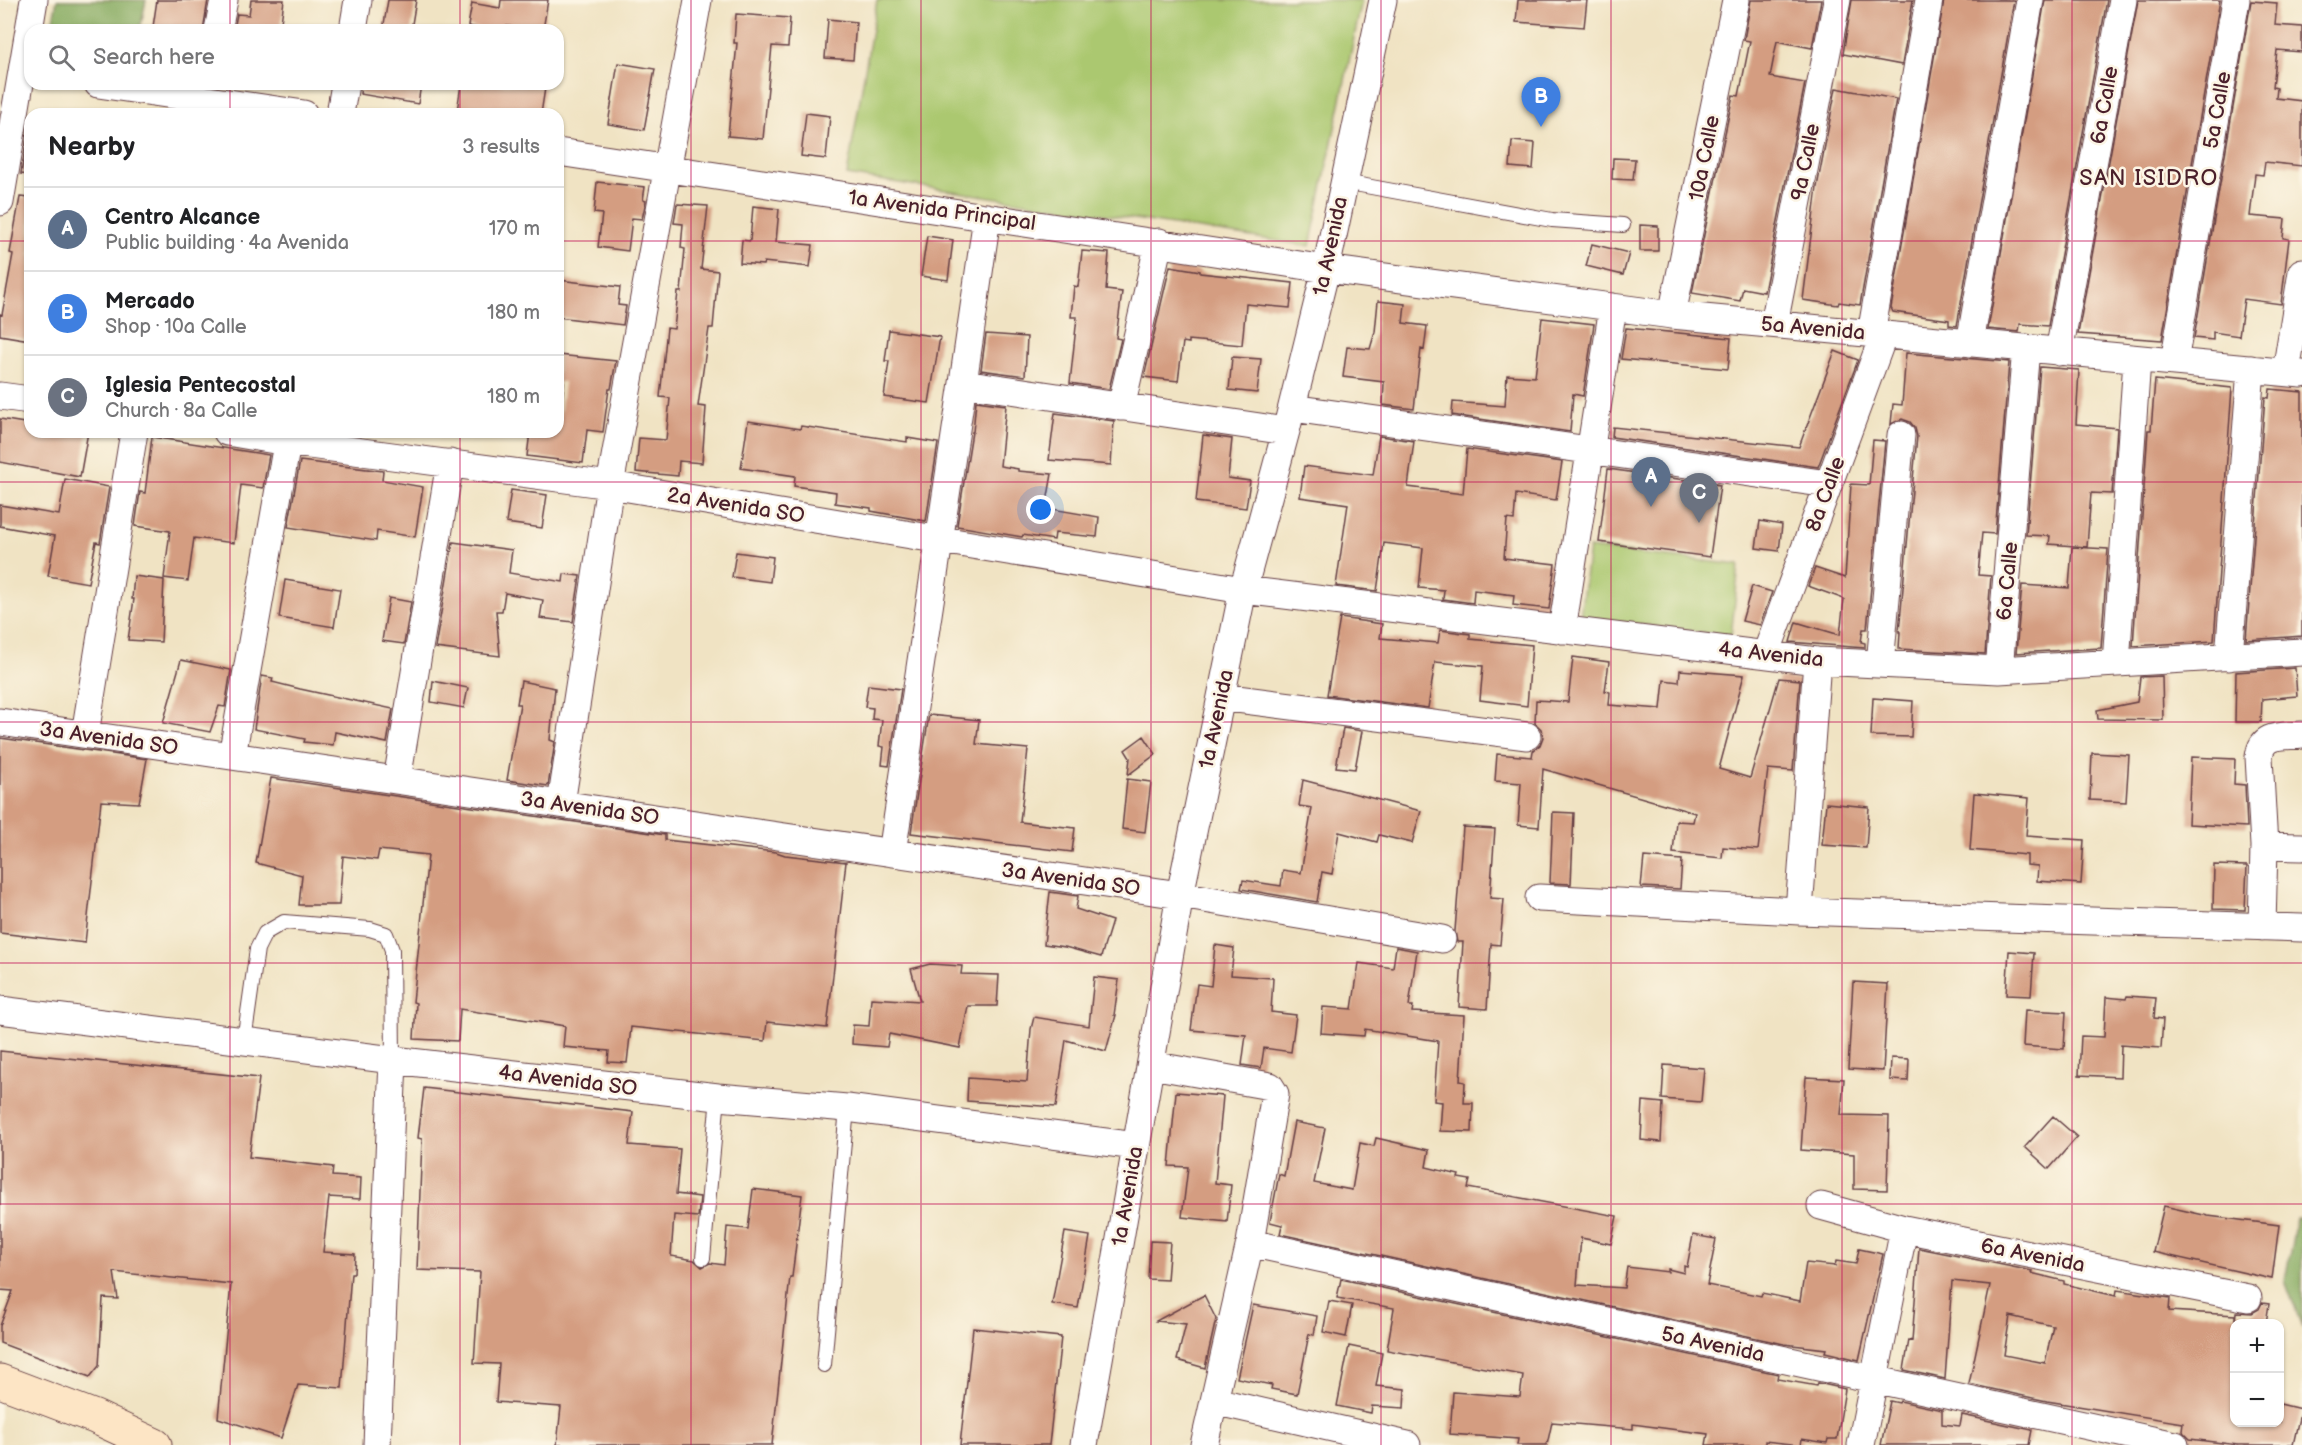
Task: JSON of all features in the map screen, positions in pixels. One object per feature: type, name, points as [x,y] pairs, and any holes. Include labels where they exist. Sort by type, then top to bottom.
[{"type":"street","points":[[28,24],[34,0]]},
{"type":"street","points":[[219,24],[224,0]]},
{"type":"street","points":[[355,24],[358,0]]},
{"type":"street","points":[[561,804],[610,484],[698,0]]},
{"type":"street","name":"1a Avenida","points":[[1084,1445],[1180,895],[1243,590],[1289,419],[1326,268],[1383,0]]},
{"type":"street","name":"10a Calle","points":[[1672,315],[1736,0]]},
{"type":"street","name":"9a Calle","points":[[1774,324],[1837,0]]},
{"type":"street","name":"8a Calle","points":[[1766,654],[1828,484],[1877,334],[1929,0]]},
{"type":"street","points":[[1970,343],[2030,0]]},
{"type":"street","name":"6a Calle","points":[[2059,352],[2123,0]]},
{"type":"street","name":"5a Calle","points":[[2174,362],[2236,0]]},
{"type":"street","points":[[0,202],[17,72],[24,42]]},
{"type":"street","points":[[140,90],[264,108]]},
{"type":"street","points":[[341,108],[344,90]]},
{"type":"street","name":"1a Avenida Principal","points":[[564,153],[1326,268]]},
{"type":"street","points":[[892,853],[987,217]]},
{"type":"street","points":[[1121,408],[1159,242]]},
{"type":"street","name":"5a Avenida","points":[[1326,268],[1672,315],[2294,373]]},
{"type":"street","points":[[2294,373],[2302,272]]},
{"type":"street","points":[[1562,630],[1614,307]]},
{"type":"street","name":"6a Calle","points":[[1999,670],[2026,348]]},
{"type":"street","points":[[2116,663],[2137,360]]},
{"type":"street","points":[[2229,657],[2251,369]]},
{"type":"street","points":[[963,383],[1121,408],[1289,419],[1591,451],[1828,484]]},
{"type":"street","points":[[0,396],[24,399]]},
{"type":"street","points":[[1880,664],[1901,435]]},
{"type":"street","points":[[85,734],[133,438]]},
{"type":"street","points":[[232,756],[288,438]]},
{"type":"street","name":"2a Avenida SO","points":[[294,438],[450,463],[610,484],[1243,590]]},
{"type":"street","points":[[397,780],[450,463]]},
{"type":"street","name":"4a Avenida","points":[[1243,590],[1817,661],[1999,670],[2302,652]]},
{"type":"street","points":[[1799,911],[1817,661]]},
{"type":"street","points":[[1221,697],[1527,736]]},
{"type":"street","name":"3a Avenida SO","points":[[0,722],[1180,895],[1442,939]]},
{"type":"street","points":[[2262,927],[2264,846],[2260,746],[2269,738],[2302,735]]},
{"type":"street","points":[[2264,846],[2302,847]]},
{"type":"street","points":[[1539,898],[1799,911],[2302,928]]},
{"type":"street","name":"4a Avenida SO","points":[[0,1010],[393,1060],[718,1097],[847,1108],[1136,1146]]},
{"type":"street","points":[[377,1445],[393,1060]]},
{"type":"street","points":[[1151,1065],[1270,1086],[1275,1094],[1250,1243],[1204,1445]]},
{"type":"street","name":"6a Avenida","points":[[1821,1206],[1904,1228],[2248,1298]]},
{"type":"street","points":[[1861,1445],[1904,1228]]},
{"type":"street","name":"5a Avenida","points":[[1250,1243],[2175,1445]]},
{"type":"street","points":[[0,1381],[95,1417],[155,1445]]},
{"type":"street","points":[[1214,1401],[1407,1445]]},
{"type":"lane","points":[[1344,182],[1552,220],[1623,225]]},
{"type":"lane","points":[[244,1041],[257,949],[265,933],[285,922],[370,929],[386,934],[392,950],[393,1060]]},
{"type":"lane","points":[[703,1258],[718,1097]]},
{"type":"lane","points":[[824,1365],[847,1108]]},
{"type":"green space","points":[[57,0],[146,0],[141,24],[52,24]]},
{"type":"green space","points":[[877,0],[1362,0],[1310,246],[847,175]]},
{"type":"green space","points":[[1589,548],[1739,565],[1731,636],[1580,617]]},
{"type":"green space","points":[[2296,1218],[2302,1218],[2302,1327],[2285,1281]]},
{"type":"building","points":[[157,0],[208,0],[204,24],[153,24]]},
{"type":"building","points":[[251,0],[284,0],[281,24],[235,24],[237,14],[249,15]]},
{"type":"building","points":[[388,0],[416,0],[412,24],[384,24]]},
{"type":"building","points":[[501,0],[548,0],[544,24],[468,24],[472,3],[500,8]]},
{"type":"building","points":[[1518,0],[1587,0],[1584,27],[1516,22]]},
{"type":"building","points":[[1751,0],[1821,0],[1812,48],[1777,41],[1770,77],[1805,83],[1764,292],[1743,288],[1740,301],[1692,293],[1733,95],[1739,96],[1750,41],[1744,40]]},
{"type":"building","points":[[1852,0],[1913,0],[1902,65],[1843,54]]},
{"type":"building","points":[[1944,0],[2014,0],[1957,326],[1949,325],[1949,320],[1893,312],[1891,308]]},
{"type":"building","points":[[2045,0],[2107,0],[2048,326],[2020,324],[2019,332],[1988,329]]},
{"type":"building","points":[[2138,0],[2220,0],[2162,340],[2078,334]]},
{"type":"building","points":[[2251,1],[2277,3],[2275,25],[2302,27],[2302,52],[2277,50],[2273,87],[2277,88],[2276,98],[2302,101],[2302,166],[2265,162],[2263,175],[2255,174],[2250,216],[2285,219],[2283,238],[2289,239],[2281,304],[2244,299],[2239,336],[2213,332],[2213,340],[2194,338]]},
{"type":"building","points":[[736,14],[790,18],[788,47],[772,46],[763,139],[728,136],[737,43],[734,43]]},
{"type":"building","points":[[828,19],[856,22],[853,60],[825,58]]},
{"type":"building","points":[[618,63],[655,69],[644,130],[608,124]]},
{"type":"building","points":[[1836,88],[1896,99],[1860,305],[1839,302],[1838,305],[1803,300],[1817,187]]},
{"type":"building","points":[[360,90],[420,90],[418,104],[360,94]]},
{"type":"building","points":[[460,90],[545,90],[542,108],[458,108]]},
{"type":"building","points":[[806,113],[830,116],[826,159],[801,156]]},
{"type":"building","points":[[1512,141],[1535,143],[1533,169],[1510,167]]},
{"type":"building","points":[[24,156],[24,174],[21,174]]},
{"type":"building","points":[[1613,158],[1635,159],[1633,180],[1612,179]]},
{"type":"building","points":[[597,182],[645,187],[643,200],[646,201],[642,219],[632,218],[628,251],[598,247],[602,214],[594,213]]},
{"type":"building","points":[[20,197],[24,197],[24,339],[0,335],[0,314],[2,315],[13,254],[10,253]]},
{"type":"building","points":[[677,204],[708,206],[701,269],[718,271],[713,328],[709,328],[698,406],[706,407],[702,463],[679,461],[678,476],[636,472],[639,438],[666,440],[670,398],[660,397],[667,328],[674,329],[678,292],[681,292],[685,249],[681,248],[683,224],[674,223]]},
{"type":"building","points":[[753,206],[779,209],[776,242],[813,245],[810,267],[764,262],[763,265],[740,263],[742,240],[750,241]]},
{"type":"building","points":[[1640,225],[1658,226],[1658,251],[1640,251]]},
{"type":"building","points":[[927,236],[953,240],[948,280],[921,276]]},
{"type":"building","points":[[1592,244],[1629,253],[1623,275],[1586,266]]},
{"type":"building","points":[[1082,251],[1109,253],[1106,290],[1122,292],[1116,338],[1121,339],[1109,389],[1070,383],[1077,317],[1071,317],[1074,286],[1078,287]]},
{"type":"building","points":[[1170,266],[1200,271],[1200,273],[1293,283],[1290,308],[1246,304],[1242,345],[1189,340],[1189,343],[1183,342],[1178,381],[1144,377]]},
{"type":"building","points":[[564,281],[620,287],[618,305],[626,306],[623,325],[564,318]]},
{"type":"building","points":[[1378,301],[1405,304],[1403,323],[1427,326],[1424,350],[1421,349],[1414,409],[1383,405],[1384,382],[1343,377],[1347,347],[1370,349],[1375,332]]},
{"type":"building","points":[[1542,318],[1594,324],[1583,396],[1573,394],[1570,432],[1452,415],[1453,402],[1505,406],[1507,375],[1535,377]]},
{"type":"building","points":[[1626,328],[1731,338],[1728,369],[1621,359]]},
{"type":"building","points":[[889,330],[940,337],[929,403],[884,397],[889,361],[885,361]]},
{"type":"building","points":[[986,334],[1027,337],[1025,376],[981,370]]},
{"type":"building","points":[[1835,351],[1858,360],[1818,467],[1612,437],[1613,427],[1799,447]]},
{"type":"building","points":[[1906,353],[2009,362],[1995,534],[1982,533],[1978,575],[1991,576],[1985,654],[1899,649],[1917,436],[1910,422],[1902,419],[1891,424],[1893,404],[1902,405]]},
{"type":"building","points":[[564,356],[616,361],[611,389],[609,389],[603,432],[587,430],[583,463],[527,456],[529,438],[564,438]]},
{"type":"building","points":[[1232,357],[1261,359],[1257,393],[1229,390]]},
{"type":"building","points":[[2040,367],[2079,370],[2076,424],[2117,428],[2112,494],[2091,493],[2087,547],[2049,544],[2050,536],[2026,535]]},
{"type":"building","points":[[2155,380],[2232,388],[2214,641],[2133,646],[2148,430],[2151,430]]},
{"type":"building","points":[[2270,389],[2302,392],[2302,636],[2246,640],[2265,397],[2269,398]]},
{"type":"building","points":[[976,401],[1006,405],[1000,466],[1018,469],[1018,471],[1052,474],[1046,508],[1099,517],[1097,537],[1055,533],[1054,540],[957,526]]},
{"type":"building","points":[[1055,413],[1114,421],[1111,465],[1049,460]]},
{"type":"building","points":[[0,419],[24,423],[24,438],[87,438],[80,477],[0,462]]},
{"type":"building","points":[[748,421],[800,429],[801,426],[907,442],[907,438],[938,443],[926,521],[871,511],[871,508],[835,503],[836,492],[794,486],[795,476],[741,468]]},
{"type":"building","points":[[1203,435],[1232,439],[1228,478],[1250,481],[1246,508],[1196,502]]},
{"type":"building","points":[[1379,436],[1414,441],[1408,487],[1463,494],[1467,449],[1562,462],[1556,500],[1516,494],[1514,520],[1507,519],[1504,558],[1555,564],[1549,609],[1513,605],[1514,595],[1474,590],[1473,603],[1443,599],[1444,590],[1419,588],[1423,548],[1384,543],[1377,591],[1336,586],[1348,504],[1300,497],[1304,466],[1373,475]]},
{"type":"building","points":[[152,438],[269,455],[263,488],[241,485],[234,543],[194,538],[188,581],[164,578],[170,531],[135,526],[140,492],[145,493]]},
{"type":"building","points":[[1873,440],[1885,441],[1867,629],[1863,629],[1861,642],[1865,643],[1865,648],[1790,642],[1796,622],[1840,635],[1844,599],[1808,586],[1815,568],[1845,578],[1851,484],[1869,485]]},
{"type":"building","points":[[300,461],[383,471],[382,480],[423,487],[415,537],[377,531],[376,541],[288,527]]},
{"type":"building","points":[[1608,469],[1720,485],[1710,557],[1599,542]]},
{"type":"building","points":[[65,479],[109,487],[100,543],[96,542],[88,583],[48,576],[55,536],[0,526],[0,505],[59,515]]},
{"type":"building","points":[[511,490],[547,495],[542,528],[506,523]]},
{"type":"building","points":[[1760,521],[1782,525],[1779,551],[1756,548]]},
{"type":"building","points":[[453,542],[512,550],[509,573],[563,582],[564,574],[580,576],[573,622],[540,618],[543,600],[505,593],[502,611],[496,611],[500,656],[435,648]]},
{"type":"building","points":[[2072,547],[2108,549],[2101,648],[2016,653],[2022,585],[2069,588]]},
{"type":"building","points":[[736,552],[773,557],[770,582],[732,577]]},
{"type":"building","points":[[134,576],[164,580],[161,642],[128,640],[134,599],[132,599]]},
{"type":"building","points":[[285,580],[340,589],[334,627],[279,618]]},
{"type":"building","points":[[1752,586],[1772,592],[1760,625],[1742,621]]},
{"type":"building","points":[[389,598],[411,602],[404,644],[382,641]]},
{"type":"building","points":[[1340,618],[1382,624],[1380,638],[1438,643],[1440,630],[1470,634],[1470,639],[1532,645],[1527,706],[1480,700],[1483,666],[1435,662],[1428,708],[1327,695]]},
{"type":"building","points":[[1573,657],[1609,662],[1605,691],[1610,692],[1609,705],[1661,709],[1664,680],[1679,682],[1680,670],[1744,675],[1719,769],[1750,778],[1779,678],[1800,680],[1793,771],[1768,769],[1758,850],[1723,847],[1722,858],[1673,853],[1676,821],[1693,822],[1695,813],[1543,769],[1539,827],[1518,825],[1521,783],[1495,781],[1497,754],[1532,757],[1533,751],[1540,745],[1543,737],[1541,729],[1535,723],[1536,700],[1568,702]]},
{"type":"building","points":[[181,660],[231,670],[225,707],[219,706],[210,732],[163,723]]},
{"type":"building","points":[[2295,668],[2297,696],[2262,699],[2261,722],[2235,722],[2236,672]]},
{"type":"building","points":[[262,676],[273,678],[272,682],[393,709],[387,743],[335,732],[333,745],[304,742],[305,739],[254,729]]},
{"type":"building","points":[[2162,676],[2163,720],[2098,719],[2097,710],[2137,702],[2140,677]]},
{"type":"building","points":[[433,681],[468,688],[464,708],[431,702]]},
{"type":"building","points":[[521,681],[555,688],[550,740],[555,742],[548,786],[507,780],[520,704],[517,704]]},
{"type":"building","points":[[868,685],[901,689],[889,766],[882,765],[884,747],[879,746],[882,720],[872,719],[873,708],[865,707]]},
{"type":"building","points":[[1873,698],[1913,701],[1911,737],[1871,736]]},
{"type":"building","points":[[929,715],[979,720],[976,744],[1028,749],[1020,822],[1075,828],[1072,852],[911,833]]},
{"type":"building","points":[[1343,728],[1362,731],[1355,769],[1336,767]]},
{"type":"building","points":[[1144,736],[1156,754],[1128,775],[1130,758],[1125,750]]},
{"type":"building","points":[[0,738],[147,759],[139,803],[101,801],[85,943],[0,933]]},
{"type":"building","points":[[2092,753],[2129,755],[2126,802],[2090,800]]},
{"type":"building","points":[[2191,757],[2235,759],[2234,784],[2245,785],[2247,827],[2188,824]]},
{"type":"building","points":[[271,778],[665,835],[665,840],[846,862],[827,1028],[767,1022],[765,1041],[631,1027],[627,1063],[608,1062],[609,1051],[563,1047],[565,1026],[460,1009],[458,1041],[414,1039],[416,1003],[413,1002],[428,855],[379,850],[377,860],[343,856],[339,905],[299,905],[302,875],[256,863]]},
{"type":"building","points":[[1127,779],[1151,782],[1145,832],[1122,829]]},
{"type":"building","points":[[1303,780],[1421,811],[1412,843],[1379,835],[1377,842],[1339,832],[1332,874],[1322,872],[1317,902],[1241,889],[1243,880],[1281,886],[1283,870],[1301,873],[1312,808],[1299,806]]},
{"type":"building","points":[[1974,793],[2029,798],[2026,836],[2084,840],[2081,884],[2037,881],[2038,866],[2027,865],[2027,855],[1970,850]]},
{"type":"building","points":[[1826,803],[1869,807],[1866,848],[1822,845]]},
{"type":"building","points":[[1553,812],[1574,813],[1571,884],[1550,883]]},
{"type":"building","points":[[1463,827],[1495,829],[1490,898],[1504,899],[1500,945],[1491,944],[1487,1009],[1459,1007],[1463,942],[1457,942],[1455,931]]},
{"type":"building","points":[[1644,857],[1682,860],[1680,889],[1641,887]]},
{"type":"building","points":[[2214,865],[2247,866],[2245,910],[2213,909]]},
{"type":"building","points":[[1050,892],[1078,896],[1076,909],[1112,921],[1101,957],[1044,944]]},
{"type":"building","points":[[1215,945],[1234,948],[1231,975],[1273,978],[1271,1012],[1296,1015],[1291,1052],[1264,1048],[1261,1068],[1242,1065],[1246,1035],[1191,1030],[1197,984],[1211,986]]},
{"type":"building","points":[[1396,947],[1417,951],[1409,1006],[1413,1006],[1412,1012],[1464,1015],[1460,1081],[1465,1082],[1464,1103],[1473,1103],[1472,1132],[1440,1131],[1442,1102],[1434,1101],[1438,1041],[1365,1029],[1364,1036],[1321,1033],[1323,1007],[1352,1009],[1359,963],[1393,968]]},
{"type":"building","points":[[2009,951],[2034,953],[2031,996],[2006,995]]},
{"type":"building","points":[[930,964],[962,966],[961,974],[999,975],[997,1006],[968,1006],[960,1048],[889,1034],[887,1047],[852,1044],[853,1025],[869,1026],[871,998],[920,1001],[911,969]]},
{"type":"building","points":[[1094,977],[1119,980],[1114,1015],[1116,1015],[1106,1051],[1066,1040],[1056,1107],[967,1101],[968,1078],[1027,1082],[1034,1017],[1089,1026]]},
{"type":"building","points":[[1853,982],[1888,984],[1883,1071],[1848,1069]]},
{"type":"building","points":[[2127,996],[2156,998],[2154,1018],[2163,1019],[2161,1048],[2121,1045],[2120,1077],[2079,1075],[2081,1036],[2104,1037],[2106,997],[2126,999]]},
{"type":"building","points":[[2025,1010],[2066,1012],[2064,1049],[2023,1046]]},
{"type":"building","points":[[0,1051],[259,1078],[249,1157],[333,1167],[332,1176],[361,1178],[360,1199],[329,1197],[323,1252],[355,1254],[354,1273],[351,1273],[342,1388],[298,1385],[281,1438],[218,1418],[231,1284],[114,1272],[118,1299],[103,1298],[99,1366],[90,1377],[0,1343],[0,1326],[13,1291],[0,1290]]},
{"type":"building","points":[[1891,1058],[1909,1059],[1908,1081],[1890,1080]]},
{"type":"building","points":[[1664,1065],[1704,1068],[1701,1102],[1662,1099]]},
{"type":"building","points":[[1806,1077],[1844,1079],[1841,1115],[1889,1116],[1887,1190],[1854,1189],[1854,1154],[1801,1150]]},
{"type":"building","points":[[424,1088],[633,1112],[629,1145],[680,1149],[676,1194],[700,1197],[698,1217],[674,1215],[671,1256],[694,1260],[702,1267],[710,1263],[724,1265],[727,1227],[748,1229],[753,1189],[802,1195],[792,1277],[790,1277],[772,1445],[557,1445],[561,1407],[496,1402],[499,1364],[474,1363],[480,1272],[417,1270],[422,1139],[418,1138]]},
{"type":"building","points":[[1176,1092],[1223,1096],[1215,1183],[1231,1185],[1227,1222],[1182,1217],[1188,1167],[1169,1166]]},
{"type":"building","points":[[1643,1101],[1663,1103],[1661,1142],[1641,1140]]},
{"type":"building","points":[[2053,1116],[2077,1137],[2049,1169],[2025,1147]]},
{"type":"building","points":[[1294,1122],[1325,1128],[1314,1183],[1352,1190],[1360,1143],[1374,1146],[1376,1138],[1429,1150],[1426,1167],[1470,1180],[1468,1188],[1617,1216],[1611,1244],[1581,1238],[1577,1285],[1624,1288],[1627,1267],[1668,1272],[1668,1269],[1684,1273],[1693,1235],[1716,1239],[1707,1285],[1800,1301],[1806,1263],[1835,1266],[1836,1261],[1856,1264],[1859,1249],[1883,1254],[1859,1360],[1825,1352],[1826,1349],[1784,1344],[1280,1234],[1282,1225],[1270,1222],[1279,1174],[1284,1176]]},
{"type":"building","points":[[2164,1206],[2208,1216],[2279,1225],[2272,1279],[2153,1252]]},
{"type":"building","points":[[1065,1232],[1090,1236],[1078,1308],[1052,1304]]},
{"type":"building","points":[[1150,1241],[1170,1242],[1167,1280],[1148,1279]]},
{"type":"building","points":[[1919,1248],[2032,1271],[2031,1273],[2064,1281],[2064,1284],[2116,1296],[2117,1290],[2170,1298],[2169,1311],[2235,1315],[2235,1319],[2230,1319],[2230,1427],[2284,1427],[2284,1405],[2301,1409],[2293,1445],[2238,1445],[2190,1439],[2182,1431],[2183,1423],[2047,1401],[1969,1384],[1990,1285],[1952,1281],[1945,1379],[1904,1370],[1909,1340],[1912,1341]],"holes":[[[2010,1316],[2053,1326],[2045,1363],[2004,1355]]]},
{"type":"building","points":[[1341,1279],[1778,1374],[1777,1379],[1817,1386],[1818,1383],[1845,1389],[1837,1439],[1828,1439],[1827,1443],[1802,1439],[1801,1445],[1765,1441],[1765,1445],[1706,1445],[1708,1434],[1633,1424],[1633,1429],[1552,1422],[1547,1445],[1517,1445],[1518,1439],[1450,1434],[1453,1392],[1520,1397],[1523,1375],[1387,1350],[1394,1308],[1337,1298]]},
{"type":"building","points":[[1204,1295],[1216,1319],[1205,1368],[1177,1360],[1186,1324],[1156,1321]]},
{"type":"building","points":[[1329,1301],[1352,1305],[1346,1337],[1323,1332]]},
{"type":"building","points":[[2262,1303],[2269,1304],[2267,1319],[2235,1319],[2236,1312],[2252,1313],[2259,1309]]},
{"type":"building","points":[[1253,1305],[1317,1316],[1314,1335],[1309,1334],[1297,1394],[1271,1389],[1272,1385],[1237,1378]]},
{"type":"building","points":[[973,1328],[1061,1337],[1049,1445],[960,1445]]},
{"type":"building","points":[[1349,1346],[1382,1353],[1376,1386],[1405,1389],[1404,1408],[1372,1406],[1371,1413],[1337,1406]]},
{"type":"building","points":[[1890,1401],[1942,1410],[1942,1424],[1960,1426],[1962,1415],[2032,1430],[2029,1445],[1881,1445]]},
{"type":"place","name":"Mercado","points":[[1541,127]]},
{"type":"place","name":"Centro Alcance","points":[[1651,507]]},
{"type":"place","name":"Iglesia Pentecostal","points":[[1699,523]]},
{"type":"district","name":"SAN ISIDRO","points":[[2149,177]]}]
